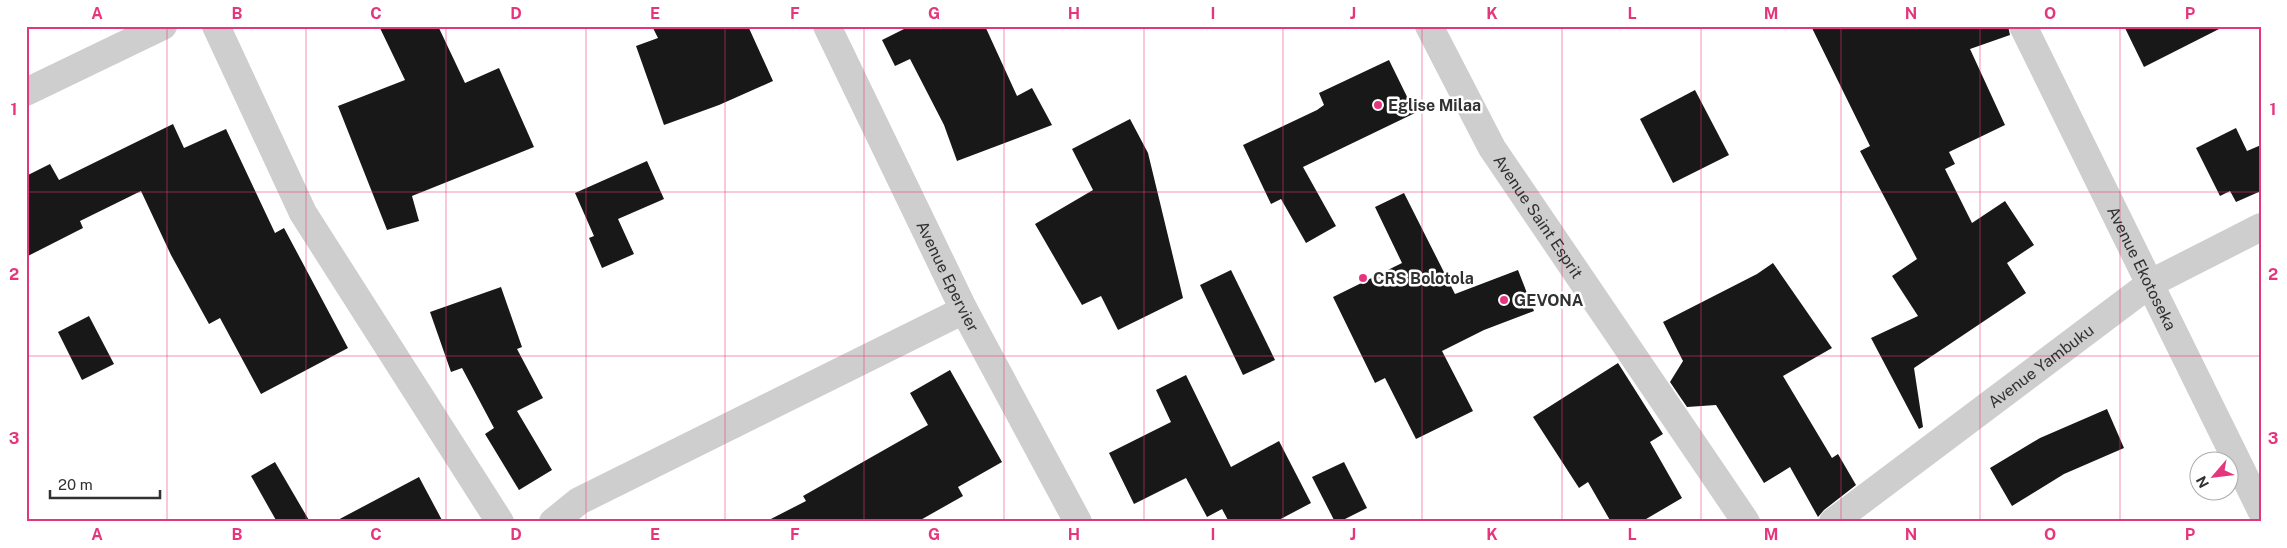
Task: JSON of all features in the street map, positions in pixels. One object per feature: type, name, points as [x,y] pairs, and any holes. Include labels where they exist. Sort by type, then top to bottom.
[{"type":"street","points":[[26,92],[163,26]]},
{"type":"street","points":[[216,26],[303,213],[500,522]]},
{"type":"street","name":"Avenue Epervier","points":[[826,26],[964,310],[1078,522]]},
{"type":"street","name":"Avenue Saint Esprit","points":[[1429,26],[1492,148],[1746,522]]},
{"type":"street","name":"Avenue Ekotoseka","points":[[2023,26],[2261,510]]},
{"type":"street","name":"Avenue Yambuku","points":[[1833,522],[2151,283],[2261,227]]},
{"type":"street","points":[[552,522],[579,501],[964,310]]},
{"type":"building","points":[[379,26],[438,26],[465,83],[499,68],[534,147],[412,196],[419,221],[387,230],[338,106],[405,80]]},
{"type":"building","points":[[652,26],[748,26],[773,81],[719,105],[664,125],[636,46],[658,38]]},
{"type":"building","points":[[910,26],[985,26],[1017,96],[1032,88],[1052,125],[957,161],[944,125],[910,59],[895,66],[882,40]]},
{"type":"building","points":[[1811,26],[2008,26],[2010,35],[1970,49],[2005,125],[1949,152],[1955,164],[1945,169],[1972,223],[2005,201],[2034,245],[2007,263],[2026,293],[1914,368],[1923,427],[1919,429],[1871,338],[1918,316],[1892,276],[1917,259],[1860,151],[1870,146]]},
{"type":"building","points":[[2124,26],[2225,26],[2144,67]]},
{"type":"building","points":[[1389,60],[1415,113],[1303,167],[1336,226],[1306,243],[1281,199],[1271,204],[1243,145],[1317,110],[1324,105],[1319,93]]},
{"type":"building","points":[[1695,90],[1729,155],[1673,183],[1640,119]]},
{"type":"building","points":[[1130,119],[1148,153],[1183,298],[1118,330],[1101,296],[1082,305],[1035,224],[1093,190],[1072,149]]},
{"type":"building","points":[[173,124],[184,148],[226,129],[275,233],[284,228],[348,348],[261,394],[220,318],[209,324],[171,255],[141,191],[80,221],[83,228],[26,257],[26,176],[50,164],[59,180]]},
{"type":"building","points":[[2236,128],[2247,151],[2261,145],[2261,191],[2236,202],[2230,191],[2220,196],[2196,148]]},
{"type":"building","points":[[647,161],[664,199],[618,219],[634,254],[602,268],[589,238],[594,236],[575,193]]},
{"type":"building","points":[[1404,193],[1455,294],[1518,270],[1534,311],[1484,330],[1442,351],[1473,411],[1416,439],[1385,378],[1375,383],[1333,297],[1402,263],[1375,207]]},
{"type":"building","points":[[1773,263],[1832,348],[1783,376],[1832,458],[1838,454],[1856,485],[1818,517],[1790,467],[1764,483],[1716,405],[1687,407],[1670,382],[1683,361],[1663,322],[1757,274]]},
{"type":"building","points":[[1231,270],[1275,360],[1243,375],[1200,285]]},
{"type":"building","points":[[501,287],[522,347],[517,349],[543,398],[517,411],[552,470],[519,490],[485,434],[494,428],[462,368],[451,372],[430,312]]},
{"type":"building","points":[[89,316],[114,364],[82,380],[58,332]]},
{"type":"building","points":[[1618,363],[1663,434],[1650,442],[1682,498],[1641,522],[1611,522],[1588,482],[1579,488],[1533,417]]},
{"type":"building","points":[[950,370],[1002,462],[958,487],[963,496],[917,522],[765,522],[806,501],[803,496],[928,425],[910,393]]},
{"type":"building","points":[[1186,375],[1231,467],[1279,441],[1311,503],[1275,522],[1229,522],[1222,509],[1207,517],[1186,478],[1134,504],[1109,453],[1171,422],[1156,390]]},
{"type":"building","points":[[2107,409],[2124,448],[2064,474],[2012,506],[1990,468],[2040,438]]},
{"type":"building","points":[[275,462],[310,522],[277,522],[251,476]]},
{"type":"building","points":[[1344,462],[1367,508],[1339,522],[1335,522],[1312,477]]},
{"type":"building","points":[[419,477],[443,522],[334,522]]},
{"type":"place","name":"Eglise Milaa","points":[[1378,105]]},
{"type":"place","name":"CRS Bolotola","points":[[1363,278]]},
{"type":"place","name":"GEVONA","points":[[1504,300]]}]
